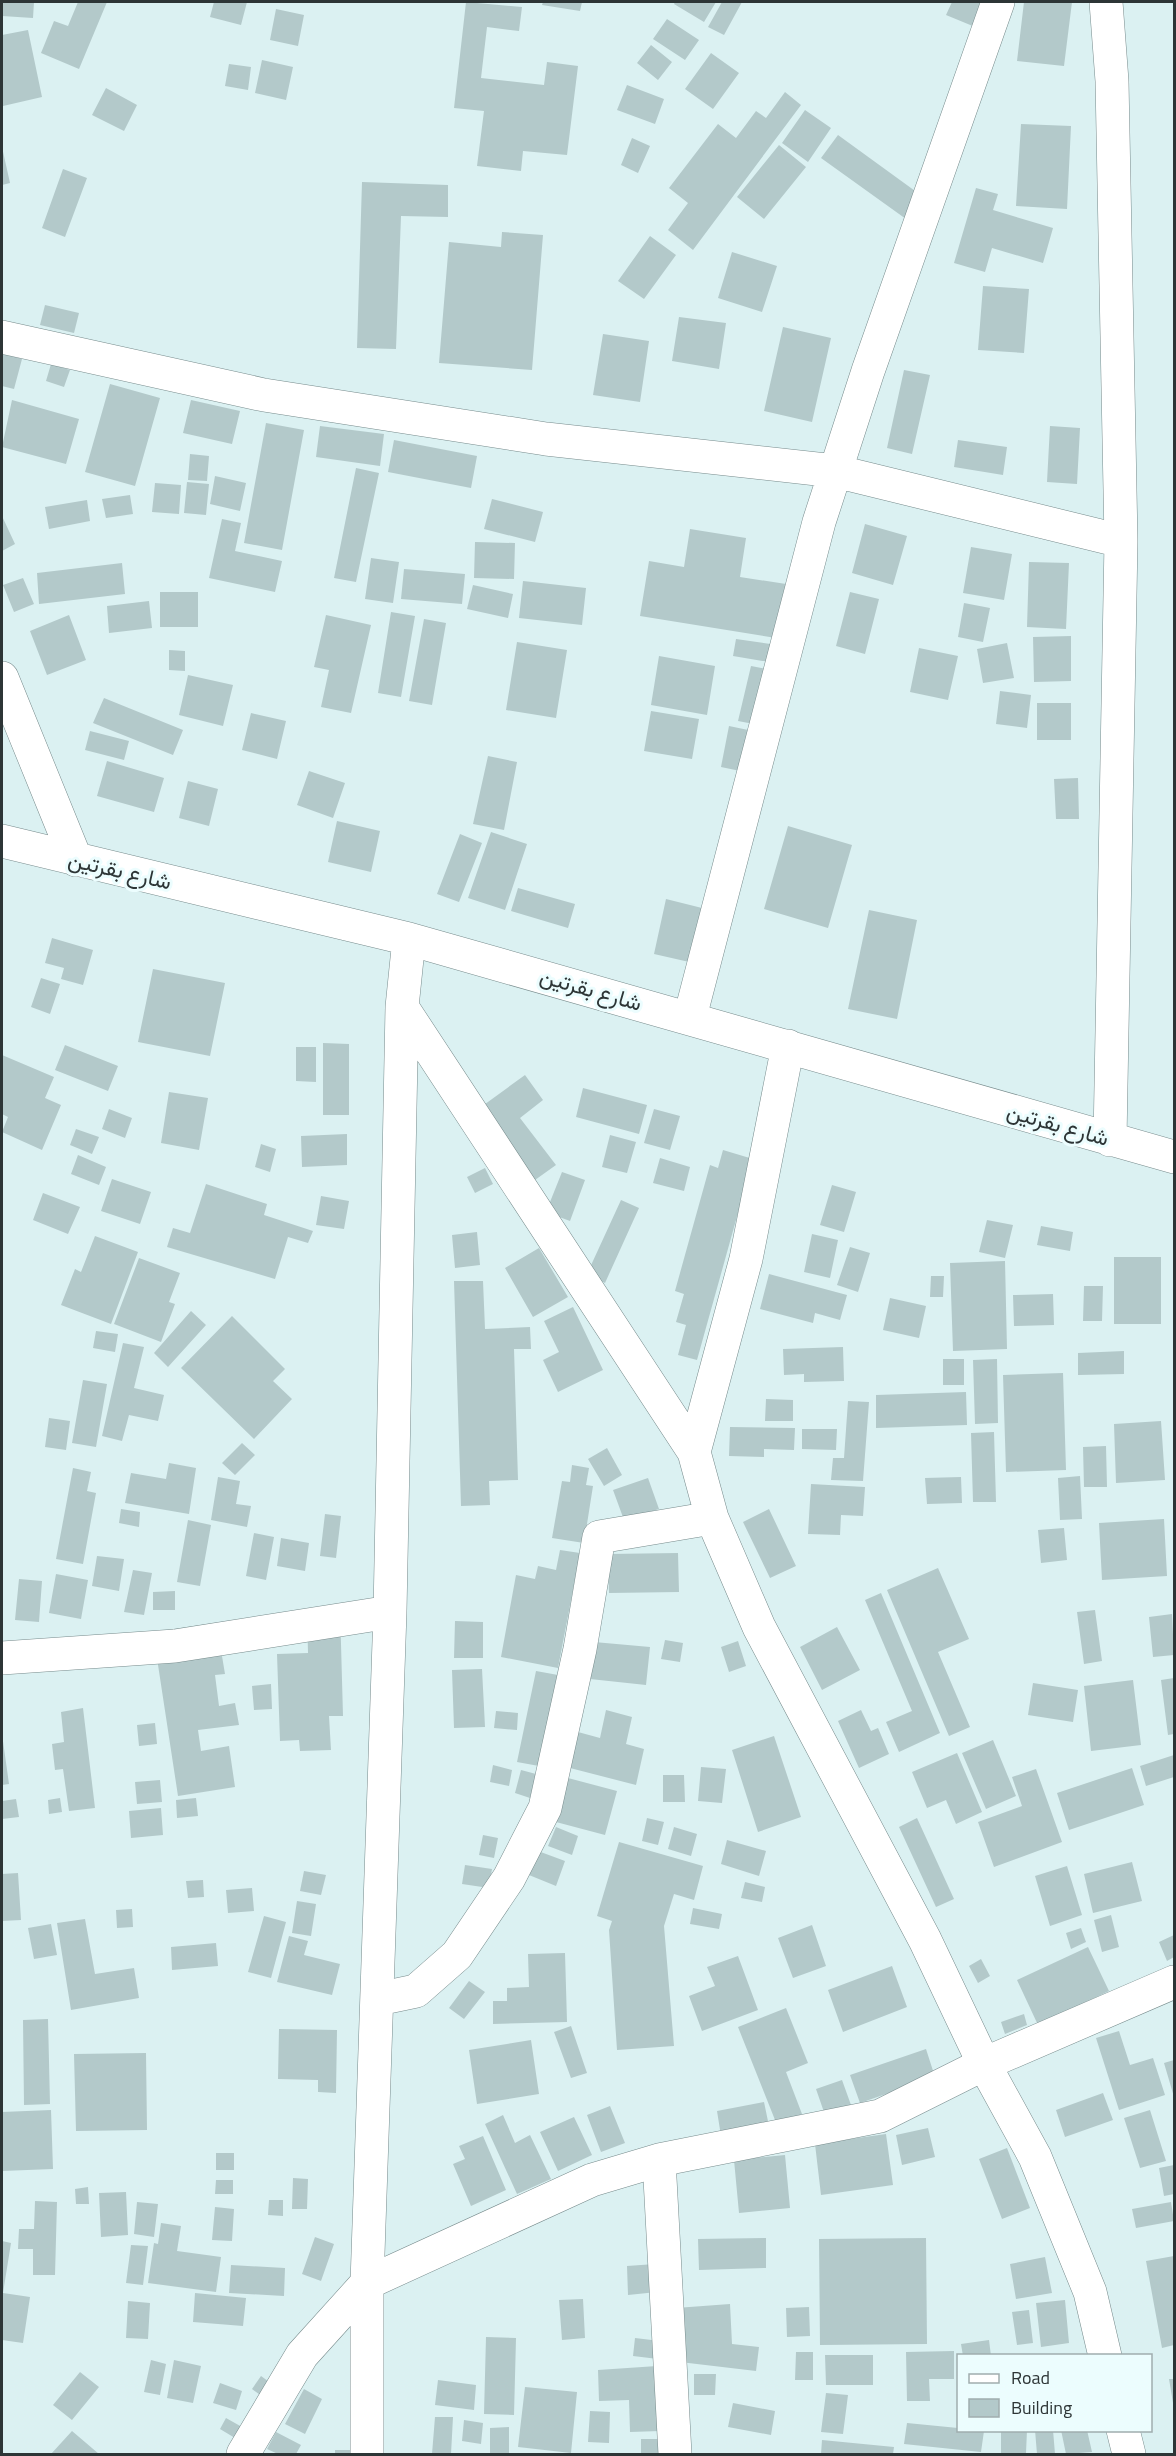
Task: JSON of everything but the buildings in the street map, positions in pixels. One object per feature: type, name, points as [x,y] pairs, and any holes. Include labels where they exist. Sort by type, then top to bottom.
[{"type":"street","points":[[690,1017],[819,522],[868,371],[998,2]]},
{"type":"street","points":[[1106,2],[1112,81],[1121,541],[1110,1140]]},
{"type":"street","points":[[2,337],[276,397],[546,439],[835,471],[1121,541]]},
{"type":"street","points":[[2,678],[76,860]]},
{"type":"street","name":"شارع بقرتين","points":[[2,841],[409,939],[690,1017],[1174,1157]]},
{"type":"street","points":[[367,2454],[367,2283],[390,1612],[402,1007],[409,939]]},
{"type":"street","points":[[402,1007],[694,1452],[712,1518],[759,1627],[925,1940],[984,2064],[1035,2157],[1090,2292],[1105,2354]]},
{"type":"street","points":[[694,1452],[746,1259],[788,1046]]},
{"type":"street","points":[[378,1999],[416,1991],[457,1955],[509,1878],[545,1808],[580,1649],[599,1537],[712,1518]]},
{"type":"street","points":[[2,1658],[175,1646],[390,1612]]},
{"type":"street","points":[[243,2454],[302,2355],[367,2283],[592,2180],[659,2160],[880,2116],[984,2064],[1174,1982]]},
{"type":"street","points":[[659,2160],[675,2454]]},
{"type":"street","points":[[1124,2432],[1129,2454]]}]
